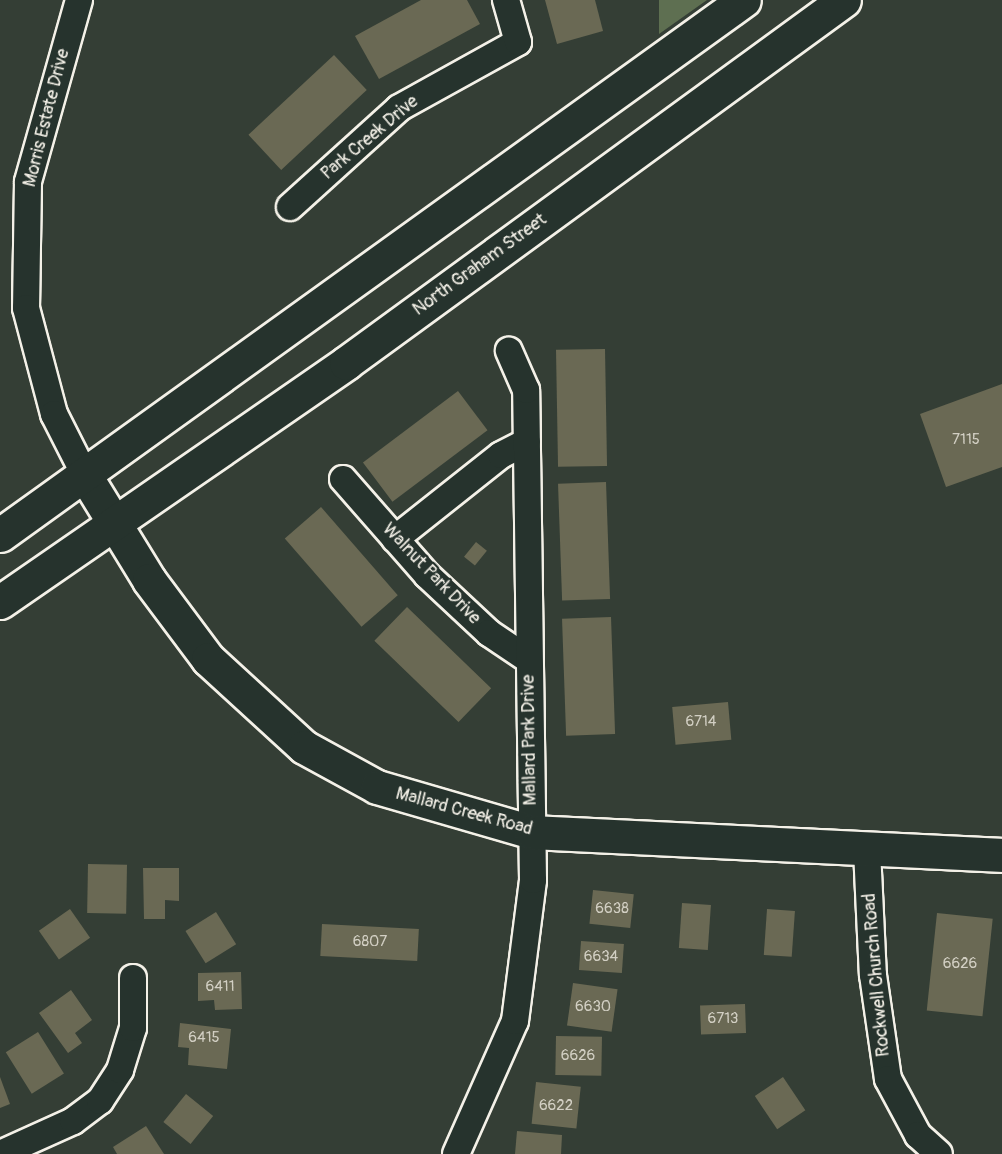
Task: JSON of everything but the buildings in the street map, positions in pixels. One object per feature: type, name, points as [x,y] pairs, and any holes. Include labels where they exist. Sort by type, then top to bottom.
[{"type":"main road","points":[[0,535],[86,477],[744,0]]},
{"type":"main road","name":"North Graham Street","points":[[112,525],[346,363],[844,0]]},
{"type":"main road","name":"Mallard Creek Road","points":[[86,477],[112,525],[208,659],[304,747],[377,787],[532,832],[1002,855]]},
{"type":"main road","points":[[0,602],[112,525]]},
{"type":"street","name":"Morris Estate Drive","points":[[80,0],[28,182],[25,257],[34,356],[54,414],[86,477]]},
{"type":"street","name":"Park Creek Drive","points":[[290,207],[399,108],[518,42],[506,0]]},
{"type":"street","name":"Mallard Park Drive","points":[[456,1154],[519,1004],[532,832],[526,390],[509,351]]},
{"type":"street","points":[[395,539],[501,455],[527,442]]},
{"type":"street","name":"Walnut Park Drive","points":[[343,479],[395,539],[458,605],[529,660]]},
{"type":"street","name":"Rockwell Church Road","points":[[867,850],[873,975],[888,1079],[918,1135],[939,1154]]},
{"type":"street","points":[[0,1154],[73,1121],[100,1101],[120,1071],[133,1028],[133,978]]},
{"type":"green space","points":[[659,0],[707,0],[659,34]]}]
